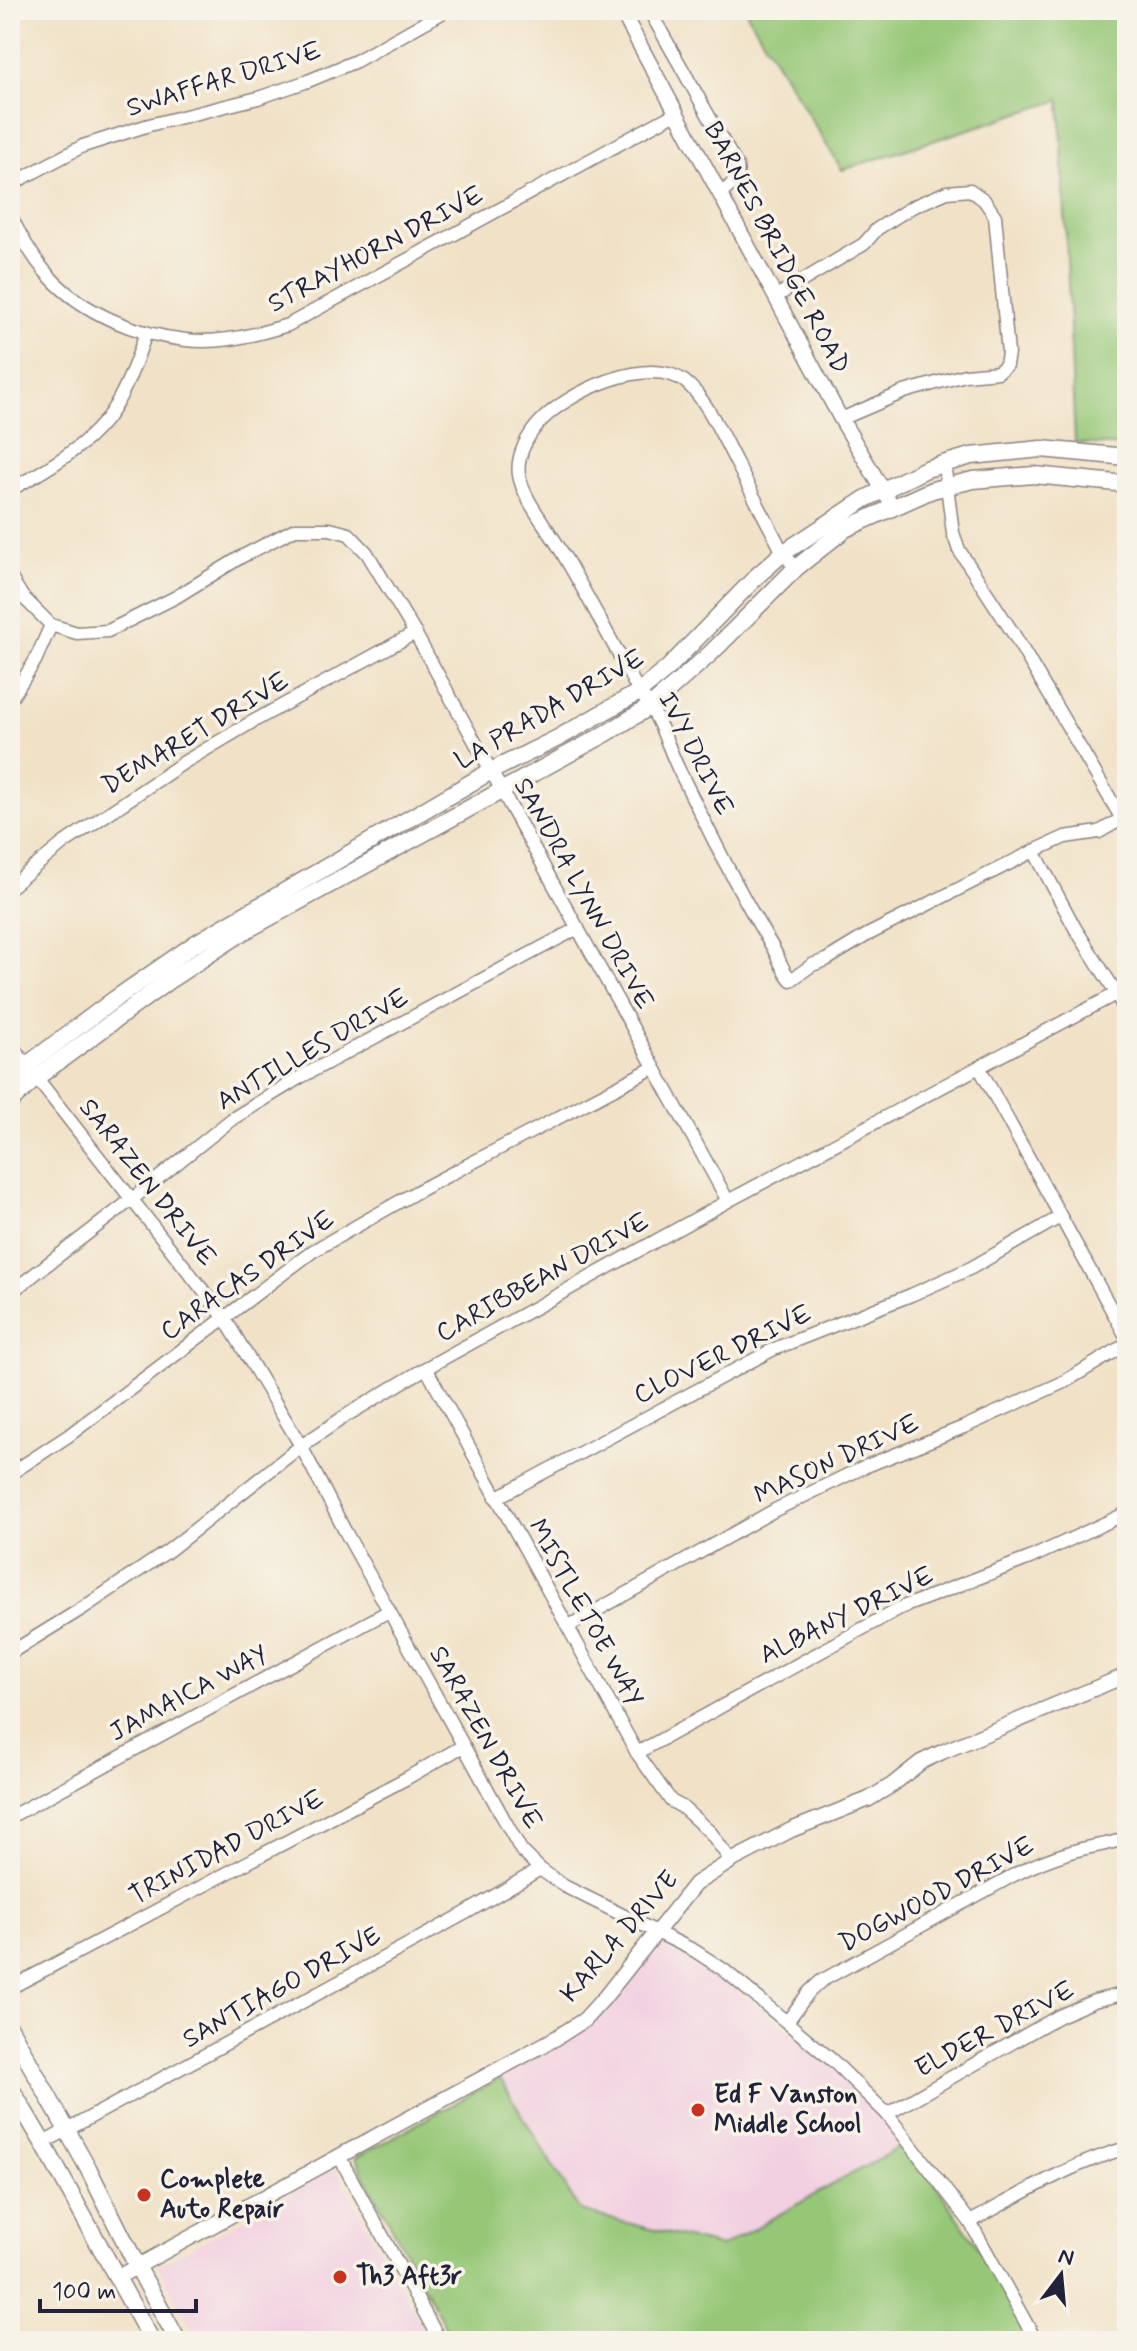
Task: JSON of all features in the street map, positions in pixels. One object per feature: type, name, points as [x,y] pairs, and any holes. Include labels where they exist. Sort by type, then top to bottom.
[{"type":"main road","name":"LA PRADA DRIVE","points":[[10,1102],[32,1072],[115,999],[196,943],[491,771],[558,738],[639,692],[668,668],[783,553],[883,490],[944,462],[971,456],[1041,449],[1127,457]]},
{"type":"main road","name":"LA PRADA DRIVE","points":[[10,1082],[32,1072],[243,932],[651,706],[711,653],[796,568],[845,529],[947,486],[996,476],[1034,475],[1126,484]]},
{"type":"main road","points":[[700,637],[711,653]]},
{"type":"main road","points":[[10,2028],[88,2168],[178,2341]]},
{"type":"main road","points":[[10,2087],[152,2341]]},
{"type":"street","name":"SWAFFAR DRIVE","points":[[10,185],[83,146],[149,125],[258,98],[332,71],[356,61],[447,10]]},
{"type":"street","name":"BARNES BRIDGE ROAD","points":[[621,10],[841,419],[893,507]]},
{"type":"street","points":[[649,10],[737,166],[737,180],[720,194]]},
{"type":"street","name":"STRAYHORN DRIVE","points":[[10,215],[23,240],[49,276],[80,305],[146,332],[187,341],[257,335],[288,325],[676,113]]},
{"type":"street","points":[[775,297],[864,244],[877,229],[912,207],[947,192],[970,190],[984,200],[995,216],[1008,353],[1006,365],[998,372],[965,375],[904,392],[841,419]]},
{"type":"street","points":[[10,490],[46,470],[83,442],[114,408],[137,360],[146,332]]},
{"type":"street","name":"IVY DRIVE","points":[[796,568],[783,553],[717,424],[684,380],[664,372],[645,372],[622,376],[588,389],[539,422],[525,443],[519,459],[519,478],[528,497],[639,692],[651,706],[747,906],[791,980],[867,935],[1034,851],[1065,837],[1099,832],[1124,817]]},
{"type":"street","points":[[944,462],[953,533],[959,550],[1124,817]]},
{"type":"street","points":[[1126,484],[1127,513]]},
{"type":"street","name":"SANDRA LYNN DRIVE","points":[[51,625],[87,634],[116,628],[295,529],[340,531],[356,540],[378,569],[415,633],[728,1201]]},
{"type":"street","points":[[10,577],[22,596],[51,625],[35,661],[10,700]]},
{"type":"street","name":"DEMARET DRIVE","points":[[10,887],[64,843],[183,763],[415,633]]},
{"type":"street","points":[[1034,851],[1077,933],[1122,991],[1127,1016]]},
{"type":"street","name":"ANTILLES DRIVE","points":[[10,1293],[232,1119],[299,1078],[578,928]]},
{"type":"street","name":"CARIBBEAN DRIVE","points":[[10,1653],[168,1551],[301,1446],[347,1415],[728,1201],[1122,991]]},
{"type":"street","name":"SARAZEN DRIVE","points":[[10,1044],[224,1317],[301,1446],[521,1850],[564,1886],[695,1951],[724,1970],[832,2060],[887,2114],[970,2222],[1036,2341]]},
{"type":"street","points":[[979,1067],[1127,1341]]},
{"type":"street","name":"CARACAS DRIVE","points":[[10,1474],[68,1436],[313,1251],[418,1191],[653,1068]]},
{"type":"street","name":"CLOVER DRIVE","points":[[496,1498],[774,1349],[971,1268],[1060,1217]]},
{"type":"street","name":"MASON DRIVE","points":[[569,1626],[775,1510],[864,1467],[1064,1382],[1127,1341]]},
{"type":"street","name":"MISTLETOE WAY","points":[[426,1368],[637,1753],[671,1801],[711,1833],[731,1861]]},
{"type":"street","name":"ALBANY DRIVE","points":[[637,1753],[900,1608],[1030,1558],[1127,1513]]},
{"type":"street","name":"JAMAICA WAY","points":[[10,1817],[389,1611]]},
{"type":"street","name":"KARLA DRIVE","points":[[116,2278],[584,2020],[695,1884],[731,1861],[791,1830],[869,1799],[921,1762],[942,1752],[1127,1675]]},
{"type":"street","name":"TRINIDAD DRIVE","points":[[10,1988],[463,1746]]},
{"type":"street","name":"DOGWOOD DRIVE","points":[[787,2022],[821,1981],[1012,1876],[1043,1861],[1127,1838]]},
{"type":"street","name":"SANTIAGO DRIVE","points":[[43,2143],[464,1914],[540,1869]]},
{"type":"street","name":"ELDER DRIVE","points":[[887,2114],[1059,2016],[1094,2001],[1127,1993]]},
{"type":"street","points":[[970,2222],[1060,2174],[1104,2154],[1127,2148]]},
{"type":"street","points":[[339,2156],[440,2341]]},
{"type":"shaded area","name":"Ed F Vanston Middle School","points":[[664,1947],[712,1973],[842,2074],[907,2143],[721,2247],[580,2211],[500,2078],[594,2023],[656,1949]]},
{"type":"shaded area","points":[[336,2169],[430,2341],[199,2341],[158,2266]]},
{"type":"green space","points":[[745,10],[1127,10],[1127,446],[1075,443],[1060,100],[842,170]]},
{"type":"green space","points":[[500,2078],[580,2211],[721,2247],[907,2143],[976,2244],[1031,2341],[453,2341],[355,2158]]},
{"type":"place","name":"Ed F Vanston Middle School","points":[[698,2110]]},
{"type":"place","name":"Complete Auto Repair","points":[[144,2195]]},
{"type":"place","name":"Th3 Aft3r","points":[[340,2277]]}]
